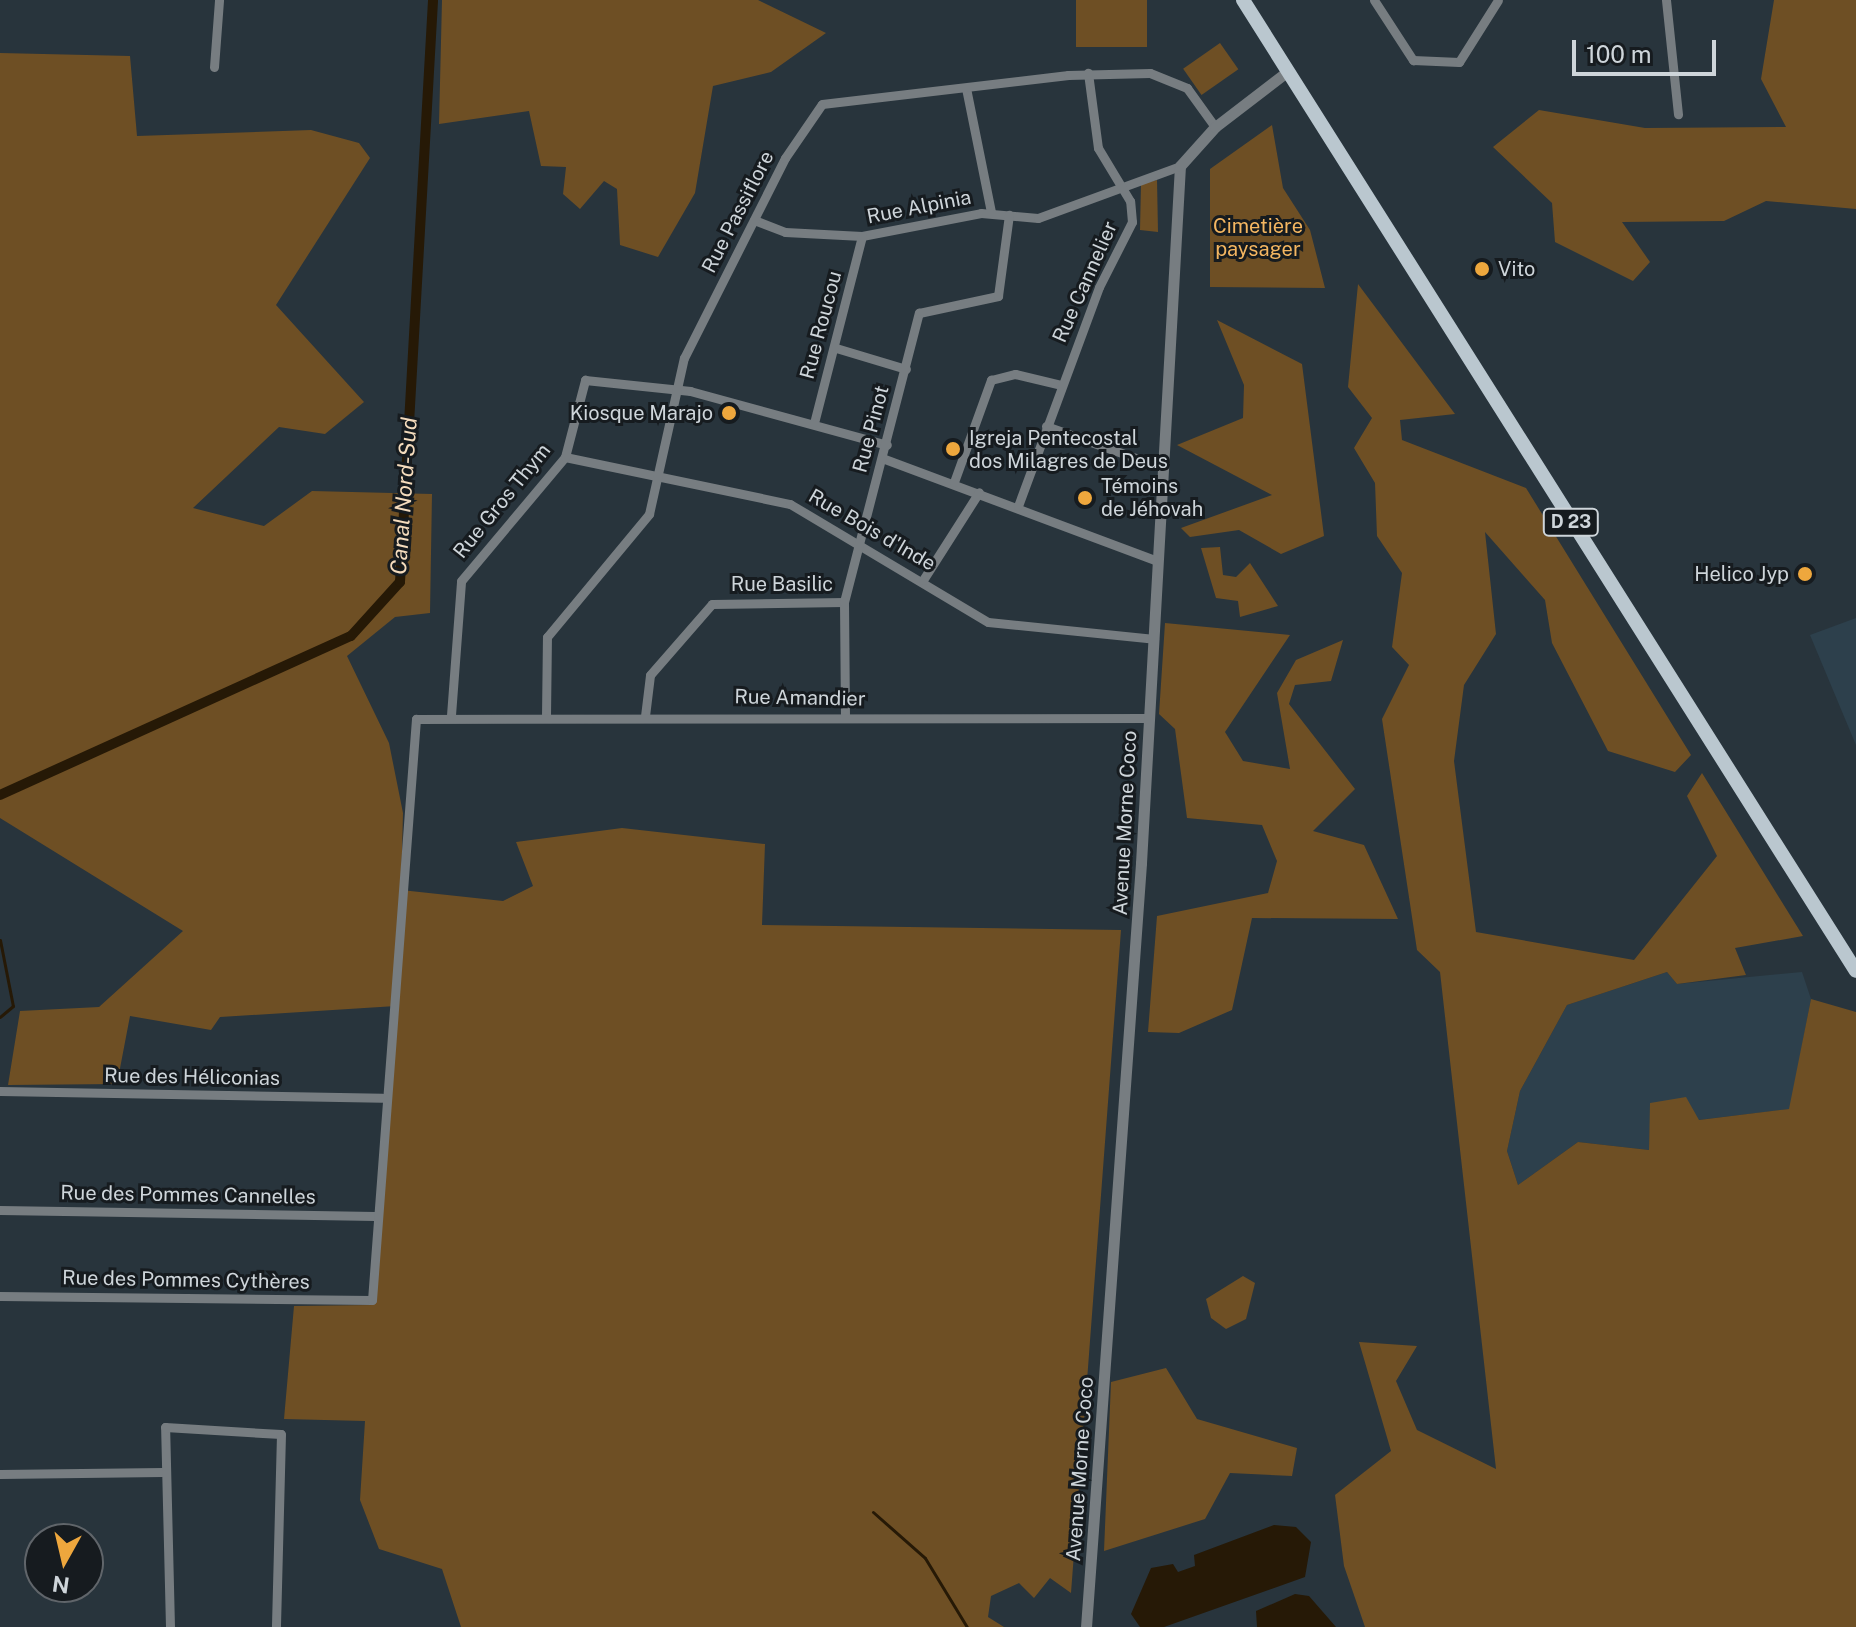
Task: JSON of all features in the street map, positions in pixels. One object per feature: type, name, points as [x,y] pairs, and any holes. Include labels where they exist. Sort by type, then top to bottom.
[{"type":"main road","name":"D 23","points":[[1243,0],[1856,971]]},
{"type":"street","points":[[214,67],[219,0]]},
{"type":"street","points":[[1378,1],[1413,60],[1459,62],[1498,0]]},
{"type":"street","points":[[1666,0],[1678,114]]},
{"type":"street","points":[[1180,166],[1215,127],[1288,71]]},
{"type":"street","name":"Rue Passiflore","points":[[546,716],[547,637],[649,514],[660,476],[684,358],[754,220],[822,104],[1088,73],[1165,76],[1187,88],[1215,127]]},
{"type":"street","name":"Rue Cannelier","points":[[1018,506],[1061,385],[1132,222],[1123,187],[1098,148],[1088,73]]},
{"type":"street","points":[[966,88],[991,212]]},
{"type":"street","name":"Rue Alpinia","points":[[754,220],[785,232],[862,236],[991,212],[1009,215],[1063,213],[1180,166]]},
{"type":"street","name":"Avenue Morne Coco","points":[[1086,1627],[1154,639],[1180,166]]},
{"type":"street","name":"Rue Pinot","points":[[845,717],[844,602],[919,313],[998,296],[1004,287],[1009,215]]},
{"type":"street","name":"Rue Roucou","points":[[814,423],[836,348],[862,236]]},
{"type":"street","points":[[836,348],[906,369]]},
{"type":"street","points":[[954,482],[991,380],[1015,374],[1061,385]]},
{"type":"street","name":"Rue Gros Thym","points":[[451,715],[461,581],[565,457],[585,380],[679,389],[887,445]]},
{"type":"street","points":[[1046,426],[1164,468]]},
{"type":"street","name":"Rue Bois d'Inde","points":[[565,457],[790,504],[923,580],[988,622],[1154,639]]},
{"type":"street","points":[[882,458],[954,482],[1157,561]]},
{"type":"street","points":[[923,580],[979,492]]},
{"type":"street","name":"Rue Basilic","points":[[645,716],[650,675],[712,604],[844,602]]},
{"type":"street","name":"Rue Amandier","points":[[372,1300],[382,1098],[410,727],[425,716],[451,715],[1148,718]]},
{"type":"street","name":"Rue des Héliconias","points":[[0,1091],[382,1098]]},
{"type":"street","name":"Rue des Pommes Cannelles","points":[[0,1210],[375,1216]]},
{"type":"street","name":"Rue des Pommes Cythères","points":[[0,1296],[372,1300]]},
{"type":"street","points":[[170,1627],[163,1472],[165,1427],[281,1434],[276,1627]]},
{"type":"street","points":[[0,1474],[163,1472]]},
{"type":"shaded area","points":[[1856,618],[1856,745],[1810,635]]},
{"type":"shaded area","points":[[1667,972],[1677,984],[1802,972],[1811,999],[1790,1109],[1698,1120],[1651,1103],[1649,1150],[1578,1142],[1518,1185],[1507,1151],[1520,1091],[1567,1005]]},
{"type":"shaded area","points":[[1274,1525],[1296,1527],[1311,1542],[1305,1577],[1164,1627],[1140,1627],[1131,1614],[1151,1568],[1173,1564],[1178,1572],[1195,1566],[1194,1555]]},
{"type":"shaded area","points":[[1295,1594],[1309,1596],[1336,1627],[1257,1627],[1256,1611]]},
{"type":"green space","points":[[442,0],[758,0],[826,33],[771,72],[713,86],[695,193],[658,257],[620,245],[617,189],[604,181],[580,209],[563,194],[566,167],[541,166],[529,111],[439,124]]},
{"type":"green space","points":[[1076,0],[1147,0],[1147,47],[1076,47]]},
{"type":"green space","points":[[1774,0],[1856,0],[1856,209],[1766,201],[1724,221],[1622,222],[1650,262],[1633,281],[1555,242],[1552,203],[1493,147],[1539,110],[1645,128],[1786,127],[1761,79]]},
{"type":"green space","points":[[1220,43],[1238,69],[1201,95],[1183,69]]},
{"type":"green space","points":[[0,53],[130,56],[137,136],[311,130],[359,143],[370,158],[276,305],[364,402],[325,434],[279,427],[193,508],[264,526],[312,491],[432,494],[430,613],[395,617],[347,656],[389,743],[403,813],[401,890],[503,901],[533,886],[516,842],[622,828],[765,844],[762,925],[1121,930],[1071,1593],[1050,1578],[1034,1598],[1019,1583],[991,1596],[988,1617],[1004,1627],[461,1627],[442,1569],[379,1549],[360,1500],[365,1421],[284,1419],[294,1306],[373,1305],[396,1006],[220,1017],[211,1030],[130,1016],[117,1084],[8,1085],[20,1011],[99,1007],[183,931],[0,818]]},
{"type":"green space","name":"Cimetière paysager","points":[[1272,125],[1283,188],[1310,230],[1325,288],[1210,287],[1210,169]]},
{"type":"green space","points":[[1157,180],[1158,232],[1140,230],[1141,184]]},
{"type":"green space","points":[[1358,284],[1455,414],[1400,420],[1402,440],[1526,488],[1691,755],[1675,772],[1608,751],[1552,643],[1545,600],[1485,532],[1496,634],[1464,685],[1454,761],[1476,932],[1634,960],[1717,856],[1687,796],[1702,773],[1803,936],[1735,948],[1746,975],[1677,984],[1667,972],[1567,1005],[1520,1091],[1507,1151],[1518,1185],[1578,1142],[1649,1150],[1650,1103],[1686,1097],[1699,1120],[1789,1109],[1811,999],[1856,1012],[1856,1627],[1365,1627],[1344,1566],[1335,1495],[1391,1451],[1359,1342],[1417,1346],[1396,1381],[1417,1430],[1496,1469],[1440,972],[1417,950],[1382,719],[1409,665],[1392,647],[1402,573],[1377,536],[1375,483],[1354,448],[1372,418],[1348,387]]},
{"type":"green space","points":[[1217,320],[1302,364],[1324,536],[1281,554],[1239,530],[1190,537],[1181,528],[1272,495],[1177,445],[1243,418],[1244,385]]},
{"type":"green space","points":[[1220,547],[1223,575],[1236,577],[1250,563],[1278,606],[1240,617],[1238,601],[1216,598],[1201,548]]},
{"type":"green space","points":[[1165,623],[1290,635],[1225,732],[1243,761],[1290,769],[1277,693],[1296,660],[1343,640],[1331,681],[1295,685],[1289,704],[1355,789],[1313,831],[1364,845],[1398,919],[1252,918],[1232,1010],[1179,1033],[1148,1032],[1157,916],[1268,893],[1277,861],[1262,825],[1187,818],[1175,729],[1159,714]]},
{"type":"green space","points":[[1243,1276],[1255,1283],[1246,1319],[1226,1329],[1211,1318],[1206,1299]]},
{"type":"green space","points":[[1166,1368],[1197,1419],[1297,1448],[1292,1476],[1230,1473],[1205,1519],[1104,1551],[1111,1382]]},
{"type":"waterway","name":"Canal Nord-Sud","points":[[0,795],[351,636],[400,582],[433,0]]},
{"type":"waterway","points":[[0,940],[13,1006],[0,1017]]},
{"type":"waterway","points":[[873,1512],[925,1558],[967,1627]]},
{"type":"place","name":"Vito","points":[[1482,269]]},
{"type":"place","name":"Kiosque Marajo","points":[[729,413]]},
{"type":"place","name":"Igreja Pentecostal dos Milagres de Deus","points":[[953,449]]},
{"type":"place","name":"Témoins de Jéhovah","points":[[1085,498]]},
{"type":"place","name":"Helico Jyp","points":[[1805,574]]}]
